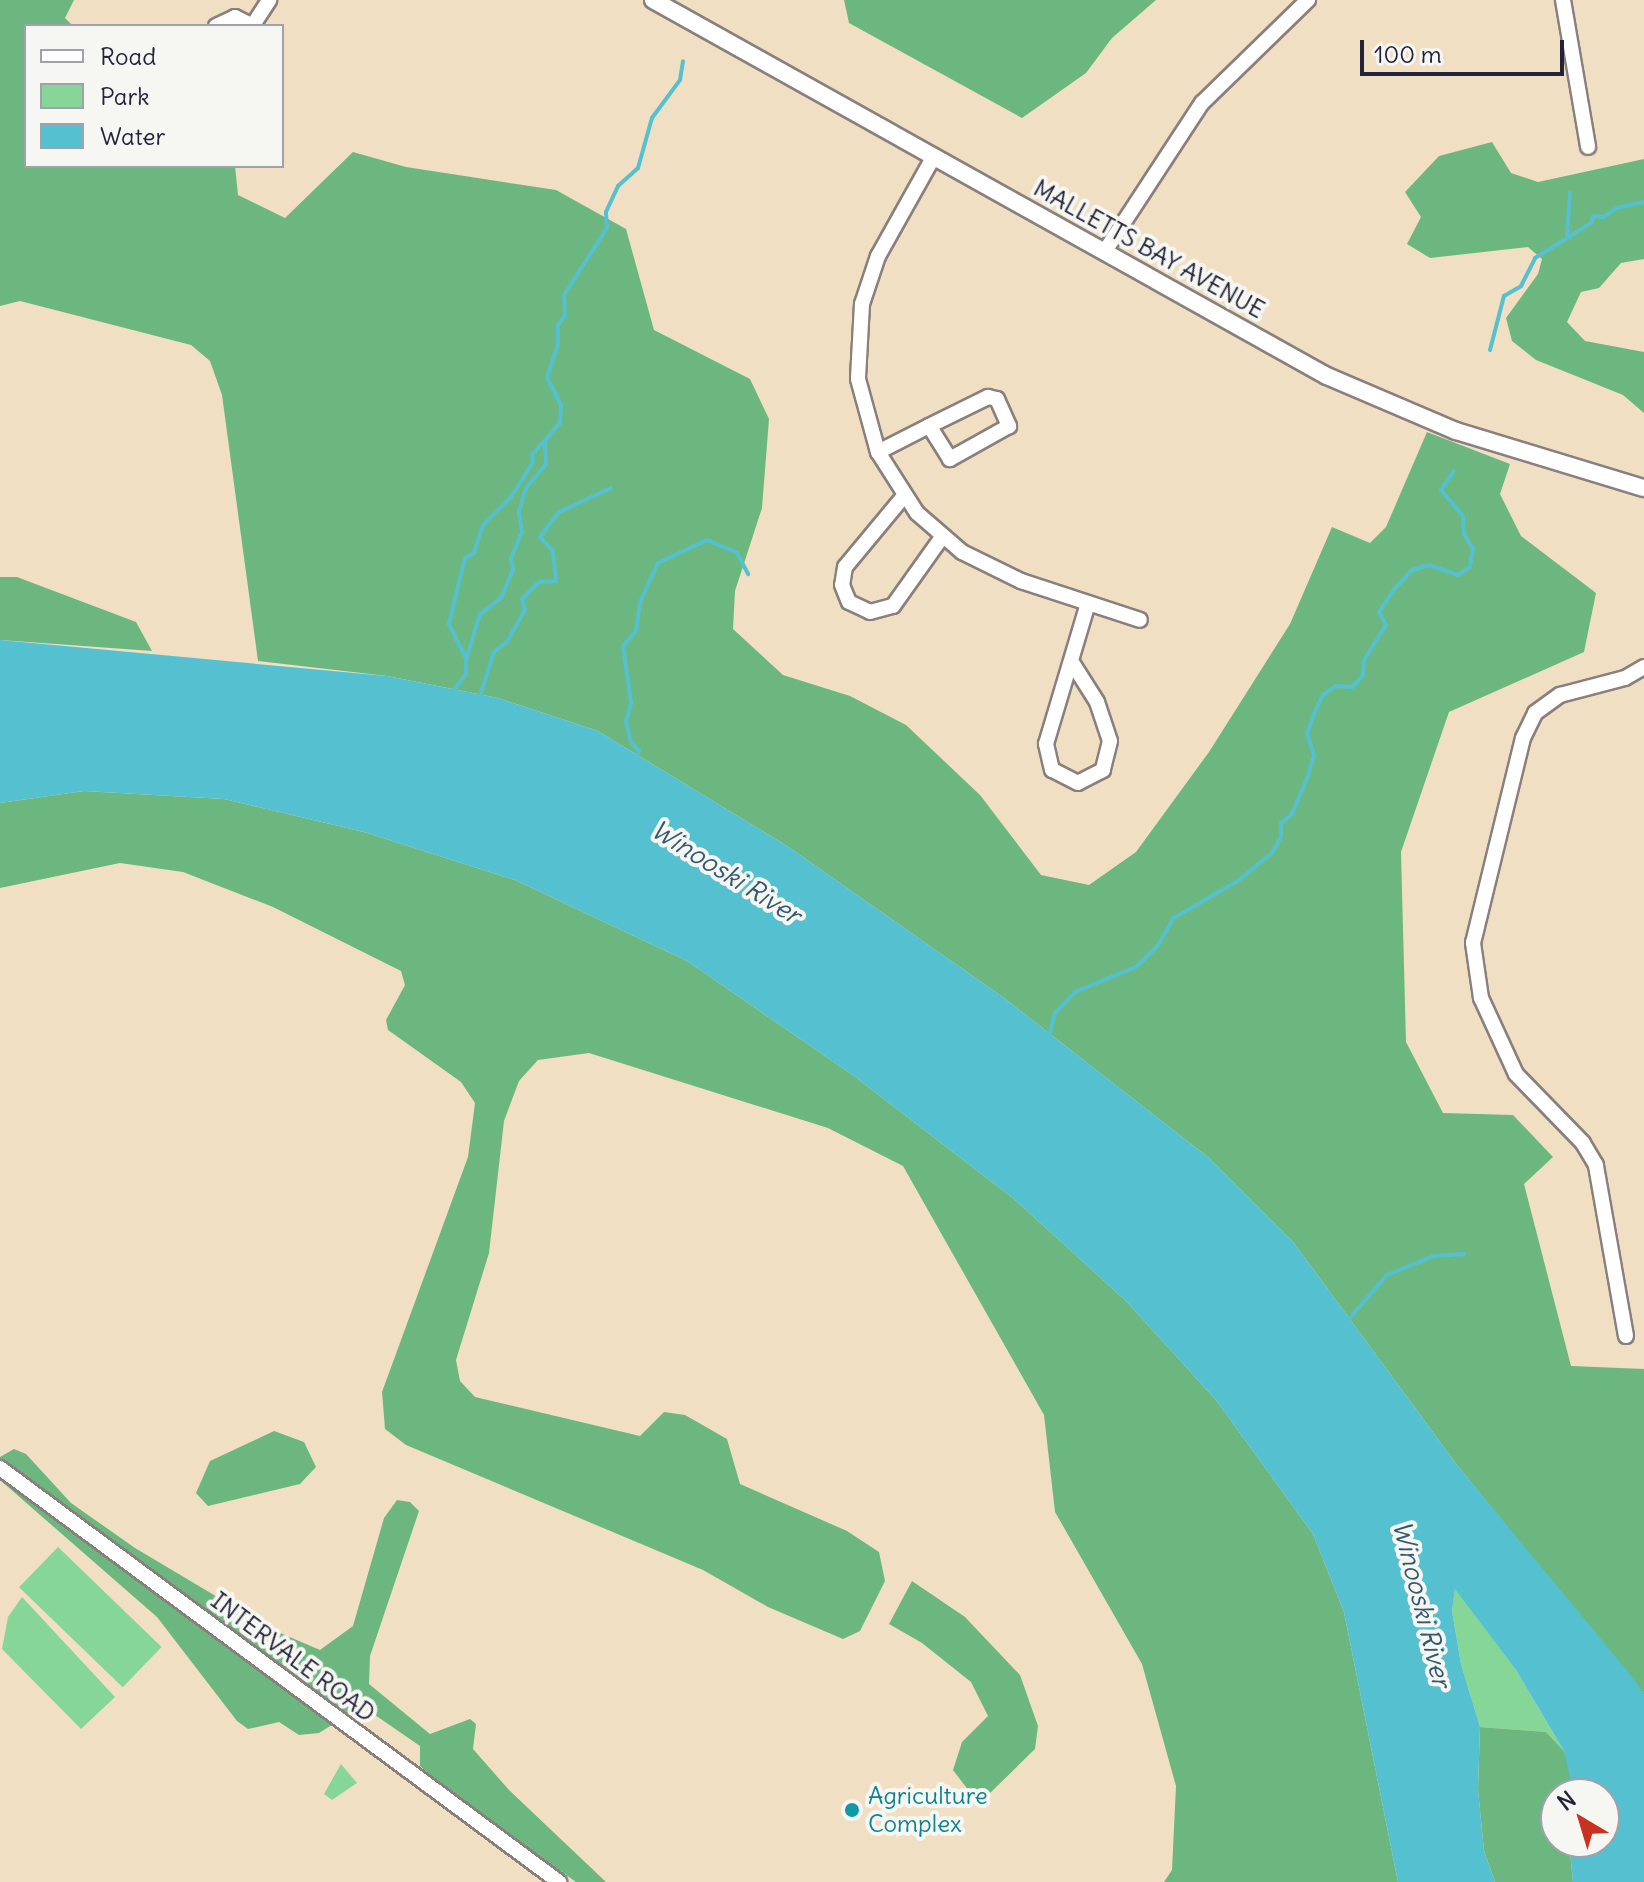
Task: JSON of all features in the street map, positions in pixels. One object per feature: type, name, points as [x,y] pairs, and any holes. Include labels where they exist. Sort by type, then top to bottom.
[{"type":"street","points":[[254,24],[269,0]]},
{"type":"street","name":"MALLETTS BAY AVENUE","points":[[653,0],[1370,397],[1456,431],[1644,488]]},
{"type":"street","points":[[1105,251],[1202,103],[1308,0]]},
{"type":"street","points":[[1563,0],[1588,147]]},
{"type":"street","points":[[220,24],[235,17],[249,24]]},
{"type":"street","points":[[934,156],[878,256],[860,316],[858,379],[878,452],[904,496],[942,537],[995,570],[1140,620]]},
{"type":"street","points":[[878,452],[929,426],[991,396],[1009,426],[950,459],[929,426]]},
{"type":"street","points":[[904,496],[845,567],[842,585],[849,602],[870,612],[893,606],[942,537]]},
{"type":"street","points":[[1073,664],[1097,702],[1110,741],[1103,770],[1078,783],[1052,770],[1046,744],[1050,719],[1073,664],[1088,603]]},
{"type":"street","points":[[1626,1336],[1596,1165],[1583,1143],[1516,1074],[1481,998],[1473,943],[1523,738],[1535,713],[1560,695],[1625,678],[1644,667]]},
{"type":"street","name":"INTERVALE ROAD","points":[[0,1468],[559,1882]]},
{"type":"green space","points":[[0,0],[74,0],[65,18],[71,24],[24,24],[24,168],[235,168],[238,195],[285,218],[353,152],[406,167],[556,190],[626,229],[654,330],[750,379],[769,419],[762,508],[735,591],[733,629],[783,675],[850,696],[906,725],[980,795],[1041,875],[1089,885],[1136,852],[1209,752],[1290,624],[1332,527],[1370,543],[1386,527],[1427,432],[1510,464],[1500,494],[1521,536],[1596,593],[1584,652],[1449,712],[1401,852],[1406,1042],[1443,1113],[1513,1115],[1553,1157],[1524,1184],[1571,1366],[1644,1369],[1644,1695],[1457,1465],[1294,1243],[1209,1158],[1004,998],[787,846],[598,731],[498,698],[387,676],[258,661],[222,395],[210,361],[191,345],[20,301],[0,306]]},
{"type":"green space","points":[[844,0],[1156,0],[1112,38],[1086,73],[1022,118],[849,23]]},
{"type":"green space","points":[[1492,142],[1511,173],[1538,182],[1644,159],[1644,259],[1621,263],[1599,288],[1581,292],[1567,322],[1585,341],[1644,352],[1644,413],[1623,395],[1536,360],[1512,341],[1506,318],[1538,274],[1542,259],[1528,247],[1430,258],[1407,244],[1421,217],[1405,192],[1439,156]]},
{"type":"green space","points":[[0,577],[17,577],[136,622],[152,651],[0,640]]},
{"type":"green space","points":[[84,791],[224,799],[364,832],[515,880],[687,961],[854,1076],[1014,1199],[1126,1301],[1216,1400],[1313,1534],[1344,1612],[1398,1882],[1164,1882],[1172,1870],[1176,1786],[1142,1664],[1055,1512],[1044,1415],[903,1166],[828,1128],[589,1053],[538,1060],[519,1081],[504,1121],[489,1253],[456,1360],[460,1381],[475,1397],[640,1436],[664,1412],[685,1415],[727,1439],[740,1484],[847,1531],[879,1552],[885,1581],[860,1631],[843,1639],[768,1607],[703,1570],[406,1445],[385,1429],[382,1392],[468,1157],[475,1103],[461,1082],[388,1030],[386,1020],[405,985],[401,971],[273,907],[183,872],[120,863],[0,888],[0,803]]},
{"type":"green space","points":[[274,1431],[304,1442],[316,1467],[300,1484],[208,1506],[196,1493],[210,1461]]},
{"type":"green space","points":[[14,1449],[26,1454],[71,1503],[135,1548],[271,1629],[320,1650],[353,1626],[384,1518],[397,1500],[410,1502],[419,1511],[370,1656],[369,1684],[430,1734],[470,1719],[476,1724],[473,1749],[509,1790],[606,1882],[576,1882],[442,1786],[420,1766],[420,1746],[362,1706],[319,1733],[299,1735],[279,1722],[248,1729],[237,1721],[157,1617],[0,1480],[0,1457]]},
{"type":"green space","points":[[58,1547],[162,1647],[123,1687],[19,1587]]},
{"type":"green space","points":[[912,1581],[965,1617],[1020,1675],[1038,1726],[1035,1749],[987,1796],[969,1791],[953,1770],[962,1742],[988,1716],[971,1682],[922,1643],[889,1624]]},
{"type":"green space","points":[[1455,1588],[1516,1670],[1564,1751],[1546,1732],[1480,1727],[1461,1664],[1452,1611]]},
{"type":"green space","points":[[22,1597],[115,1697],[81,1729],[2,1649],[8,1617]]},
{"type":"green space","points":[[1480,1727],[1546,1732],[1564,1751],[1572,1778],[1540,1778],[1540,1858],[1571,1858],[1573,1882],[1495,1882],[1484,1851],[1478,1789]]},
{"type":"green space","points":[[341,1764],[357,1783],[332,1800],[324,1794]]},
{"type":"water","name":"Winooski River","points":[[0,640],[387,676],[498,698],[598,731],[787,846],[1004,998],[1209,1158],[1294,1243],[1457,1465],[1644,1695],[1644,1882],[1573,1882],[1571,1858],[1620,1858],[1620,1778],[1570,1778],[1564,1751],[1516,1670],[1455,1589],[1452,1611],[1461,1664],[1480,1727],[1478,1789],[1484,1851],[1495,1882],[1398,1882],[1344,1612],[1313,1534],[1216,1400],[1126,1301],[1014,1199],[854,1076],[687,961],[515,880],[364,832],[224,799],[84,791],[0,803]]},
{"type":"waterway","points":[[452,693],[466,674],[466,658],[449,624],[465,558],[474,553],[483,525],[511,497],[533,462],[532,455],[560,423],[561,405],[547,378],[558,345],[558,325],[565,315],[564,295],[607,228],[606,212],[618,186],[638,168],[652,118],[680,80],[683,61]]},
{"type":"waterway","points":[[1567,235],[1570,193]]},
{"type":"waterway","points":[[1490,350],[1504,296],[1521,286],[1535,258],[1591,223],[1593,216],[1604,217],[1616,208],[1644,202]]},
{"type":"waterway","points":[[467,657],[480,614],[501,598],[513,570],[511,558],[522,532],[519,512],[526,488],[546,464],[545,442]]},
{"type":"waterway","points":[[1049,1037],[1055,1013],[1075,992],[1136,967],[1157,947],[1174,918],[1239,880],[1272,853],[1281,837],[1281,823],[1292,814],[1308,776],[1314,755],[1307,734],[1314,714],[1323,695],[1336,686],[1352,687],[1363,675],[1364,660],[1386,625],[1379,612],[1393,591],[1412,570],[1429,565],[1458,575],[1470,567],[1473,548],[1464,534],[1463,516],[1441,490],[1454,471]]},
{"type":"waterway","points":[[480,696],[494,652],[507,642],[525,610],[522,599],[539,582],[556,581],[553,551],[540,537],[559,512],[611,488]]},
{"type":"waterway","points":[[636,759],[639,751],[631,742],[626,722],[631,703],[623,646],[636,631],[640,602],[658,563],[707,540],[737,553],[748,574]]},
{"type":"waterway","points":[[1348,1320],[1387,1275],[1434,1256],[1464,1254]]},
{"type":"place","name":"Agriculture Complex","points":[[852,1810]]}]
